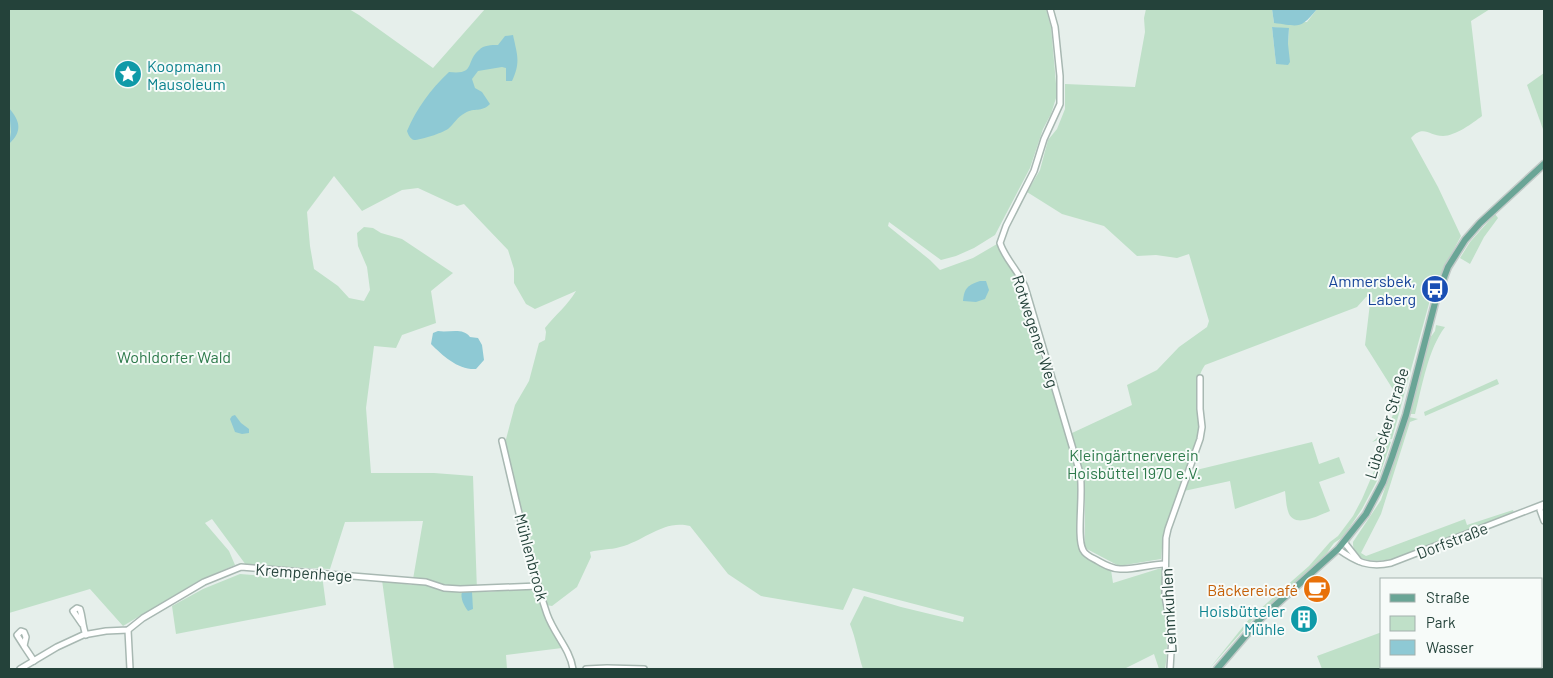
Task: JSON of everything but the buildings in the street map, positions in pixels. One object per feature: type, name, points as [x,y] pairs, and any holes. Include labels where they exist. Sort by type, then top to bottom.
[{"type":"main road","name":"Lübecker Straße","points":[[1217,669],[1259,620],[1338,549],[1366,514],[1387,473],[1406,415],[1436,299],[1448,267],[1465,240],[1480,223],[1544,164]]},
{"type":"street","name":"Rotwegener Weg","points":[[1050,9],[1055,27],[1060,76],[1060,104],[1044,139],[1034,171],[1002,233],[1000,243],[1025,287],[1080,473],[1082,491],[1080,539],[1083,549],[1088,556],[1115,569],[1166,564]]},
{"type":"street","name":"Lehmkuhlen","points":[[1170,669],[1172,636],[1165,600],[1168,529],[1202,432],[1200,378]]},
{"type":"street","name":"Mühlenbrook","points":[[502,441],[538,586],[550,620],[567,651],[573,669]]},
{"type":"street","points":[[1543,505],[1540,510],[1544,521]]},
{"type":"street","name":"Dorfstraße","points":[[1338,549],[1352,559],[1374,565],[1396,562],[1543,505]]},
{"type":"street","points":[[1344,542],[1359,561]]},
{"type":"street","name":"Krempenhege","points":[[128,630],[143,618],[204,582],[241,567],[426,582],[444,588],[538,586]]},
{"type":"street","points":[[82,624],[86,635]]},
{"type":"street","points":[[20,669],[57,647],[86,635],[128,630],[130,669]]},
{"type":"street","points":[[24,646],[34,661]]},
{"type":"street","points":[[586,669],[644,669]]},
{"type":"green space","name":"Wohldorfer Wald","points":[[9,9],[349,9],[433,68],[485,9],[1046,9],[1051,27],[1057,95],[1030,168],[995,235],[974,248],[941,260],[889,222],[888,226],[940,270],[973,258],[997,244],[1013,270],[1071,450],[1080,488],[1079,545],[1085,556],[1111,570],[1113,583],[1162,569],[1167,644],[1165,669],[1159,669],[1154,654],[1124,669],[863,669],[850,624],[864,596],[963,622],[964,617],[853,588],[843,610],[761,596],[728,574],[690,526],[681,525],[671,525],[620,547],[590,552],[591,557],[577,587],[552,606],[546,605],[541,600],[505,443],[515,405],[529,381],[539,343],[545,340],[545,328],[576,291],[535,309],[526,304],[514,283],[514,269],[508,250],[464,204],[457,206],[418,188],[402,190],[362,211],[334,176],[307,212],[310,246],[314,269],[338,286],[349,298],[364,301],[370,290],[367,267],[358,246],[357,233],[364,227],[373,228],[381,233],[402,239],[453,273],[431,291],[436,323],[402,335],[396,348],[374,346],[366,408],[371,473],[434,473],[473,476],[477,591],[488,592],[526,588],[539,594],[550,628],[562,648],[506,655],[507,669],[394,669],[382,580],[412,585],[423,521],[345,522],[330,569],[246,565],[212,519],[205,523],[229,551],[235,565],[200,580],[123,626],[90,589],[9,613]]},
{"type":"green space","name":"Kleingärtnerverein Hoisbüttel 1970 e.V.","points":[[1146,9],[1272,9],[1274,23],[1307,22],[1317,9],[1490,9],[1471,21],[1482,116],[1464,129],[1453,134],[1438,136],[1423,131],[1411,138],[1438,187],[1461,236],[1433,289],[1392,439],[1385,438],[1372,442],[1387,430],[1399,399],[1365,345],[1371,295],[1366,297],[1357,307],[1205,365],[1198,382],[1197,391],[1200,439],[1163,536],[1161,559],[1119,566],[1085,548],[1085,486],[1072,433],[1132,405],[1127,385],[1157,370],[1179,347],[1207,327],[1209,321],[1189,254],[1177,258],[1156,255],[1137,256],[1104,226],[1062,214],[1027,192],[1040,170],[1048,140],[1057,129],[1065,109],[1065,84],[1135,87],[1145,32],[1144,18]],"holes":[[[1272,27],[1289,29],[1288,44],[1276,64]]]},
{"type":"green space","points":[[1544,73],[1544,132],[1527,85]]},
{"type":"green space","points":[[1495,214],[1498,218],[1484,237],[1470,264],[1460,258],[1470,242]]},
{"type":"green space","points":[[1436,325],[1445,327],[1430,357],[1415,414],[1409,414],[1430,338],[1435,331]]},
{"type":"green space","points":[[1497,379],[1499,384],[1425,416],[1424,412]]},
{"type":"green space","points":[[1409,417],[1418,419],[1410,422],[1381,514],[1361,553],[1366,556],[1465,519],[1467,525],[1513,510],[1514,513],[1401,557],[1379,561],[1364,559],[1354,550],[1353,542],[1381,500]]},
{"type":"green space","points":[[1387,441],[1391,442],[1379,477],[1362,509],[1343,537],[1334,543],[1307,573],[1254,618],[1209,669],[1250,618],[1309,566],[1330,542],[1338,536],[1353,516],[1362,499]]},
{"type":"green space","points":[[1312,442],[1319,464],[1339,457],[1345,473],[1319,482],[1330,511],[1307,520],[1295,520],[1291,517],[1287,509],[1285,491],[1235,509],[1230,481],[1184,491],[1192,471]]},
{"type":"green space","points":[[240,574],[281,577],[322,575],[326,605],[176,634],[172,606],[203,589]]},
{"type":"green space","points":[[1380,633],[1380,668],[1431,669],[1322,669],[1317,656]]},
{"type":"water","points":[[1272,9],[1317,9],[1303,23],[1294,25],[1274,23]]},
{"type":"water","points":[[1272,27],[1289,28],[1290,62],[1288,65],[1276,64]]},
{"type":"water","points":[[513,35],[517,53],[517,68],[512,81],[506,81],[506,68],[502,67],[478,71],[472,79],[475,88],[482,92],[490,104],[487,107],[465,113],[448,129],[421,139],[411,139],[407,131],[411,123],[420,107],[442,79],[449,72],[463,72],[467,70],[472,59],[481,48],[498,45],[505,36]]},
{"type":"water","points":[[9,108],[16,117],[18,130],[9,144],[11,132]]},
{"type":"water","points":[[980,281],[986,281],[989,290],[985,299],[976,302],[963,301],[967,288]]},
{"type":"water","points":[[438,331],[460,331],[470,337],[478,338],[482,345],[484,360],[476,369],[457,365],[431,344],[433,333]]},
{"type":"water","points":[[235,415],[249,429],[249,433],[235,432],[230,419]]},
{"type":"water","points":[[462,592],[472,592],[473,609],[468,611],[462,599]]},
{"type":"place","name":"Koopmann Mausoleum","points":[[128,74]]},
{"type":"place","name":"Ammersbek, Laberg","points":[[1435,289]]},
{"type":"place","name":"Bäckereicafé","points":[[1317,589]]},
{"type":"place","name":"Hoisbütteler Mühle","points":[[1304,619]]}]
